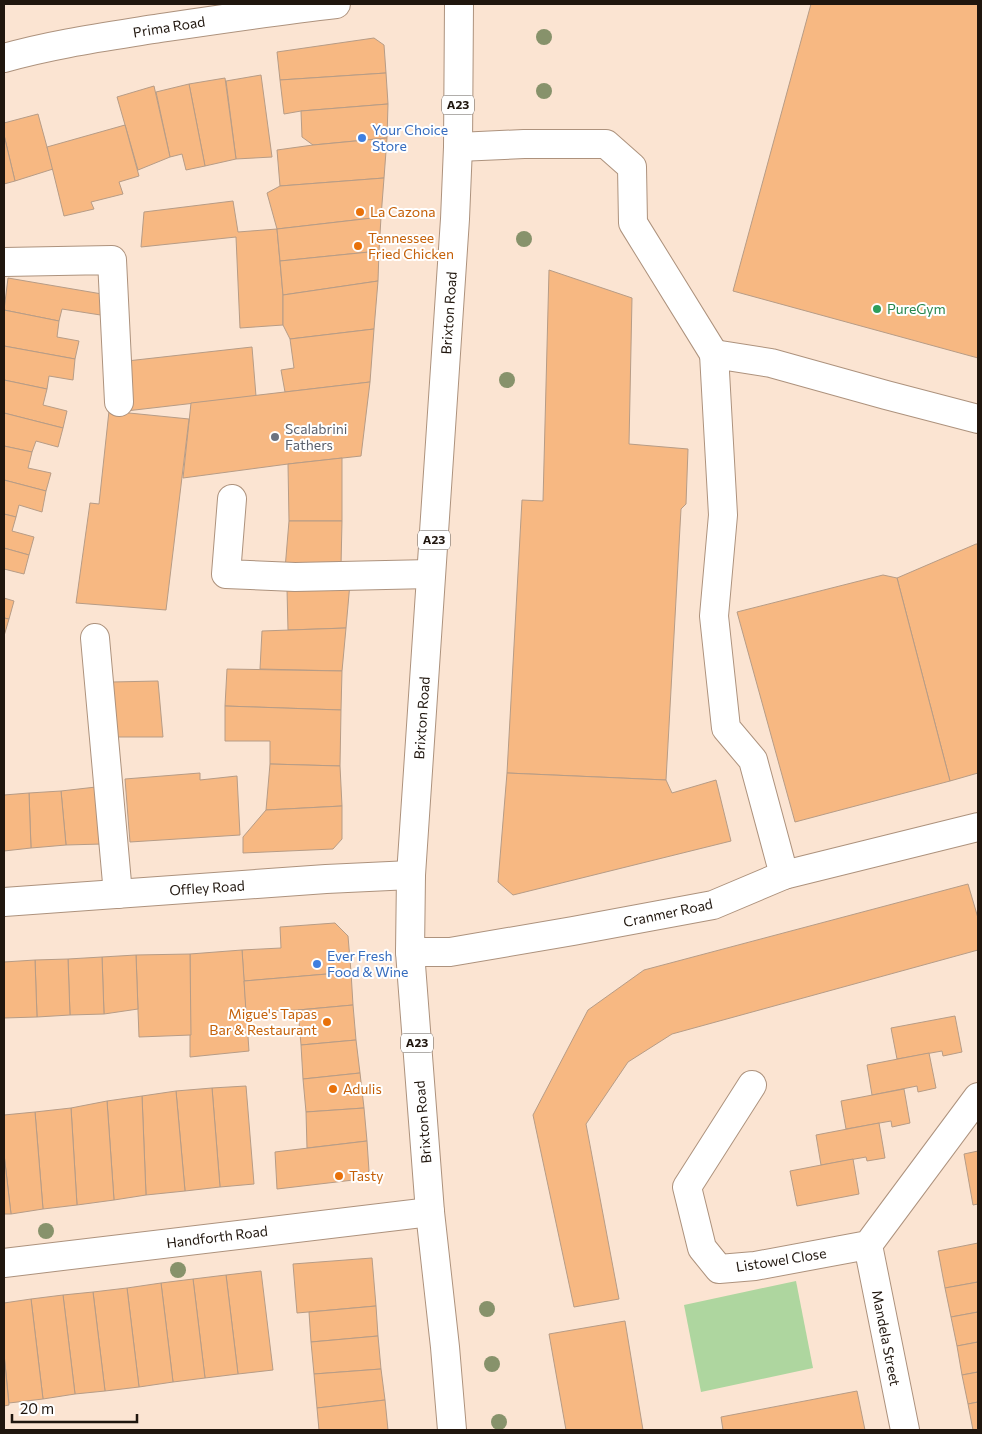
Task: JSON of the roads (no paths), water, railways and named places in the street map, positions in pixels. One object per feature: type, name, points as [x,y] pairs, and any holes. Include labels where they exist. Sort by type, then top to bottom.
[{"type":"main road","name":"Prima Road","points":[[4,58],[30,50],[103,37],[336,4]]},
{"type":"main road","name":"Brixton Road","points":[[452,1430],[430,1212],[410,952],[411,874],[456,219],[459,4]]},
{"type":"main road","points":[[458,146],[606,144],[632,167],[633,223],[714,354],[723,515],[714,616],[726,728],[753,760],[784,875]]},
{"type":"main road","points":[[4,262],[112,260],[120,402]]},
{"type":"main road","points":[[714,354],[771,363],[978,419]]},
{"type":"main road","points":[[232,499],[226,574],[295,577],[431,574]]},
{"type":"main road","points":[[95,638],[118,894]]},
{"type":"main road","name":"Cranmer Road","points":[[410,952],[450,952],[713,905],[784,875],[978,828]]},
{"type":"main road","name":"Offley Road","points":[[4,902],[411,874]]},
{"type":"main road","name":"Listowel Close","points":[[752,1084],[687,1187],[702,1248],[719,1269],[755,1266],[868,1245]]},
{"type":"main road","points":[[868,1245],[978,1097]]},
{"type":"main road","name":"Handforth Road","points":[[4,1263],[430,1212]]},
{"type":"main road","name":"Mandela Street","points":[[868,1245],[905,1430]]},
{"type":"place","name":"Your Choice Store","points":[[362,138]]},
{"type":"place","name":"La Cazona","points":[[360,212]]},
{"type":"place","name":"Tennessee Fried Chicken","points":[[358,246]]},
{"type":"place","name":"PureGym","points":[[877,309]]},
{"type":"place","name":"Scalabrini Fathers","points":[[275,437]]},
{"type":"place","name":"Ever Fresh Food & Wine","points":[[317,964]]},
{"type":"place","name":"Migue's Tapas Bar & Restaurant","points":[[327,1022]]},
{"type":"place","name":"Adulis","points":[[333,1089]]},
{"type":"place","name":"Tasty","points":[[339,1176]]}]
